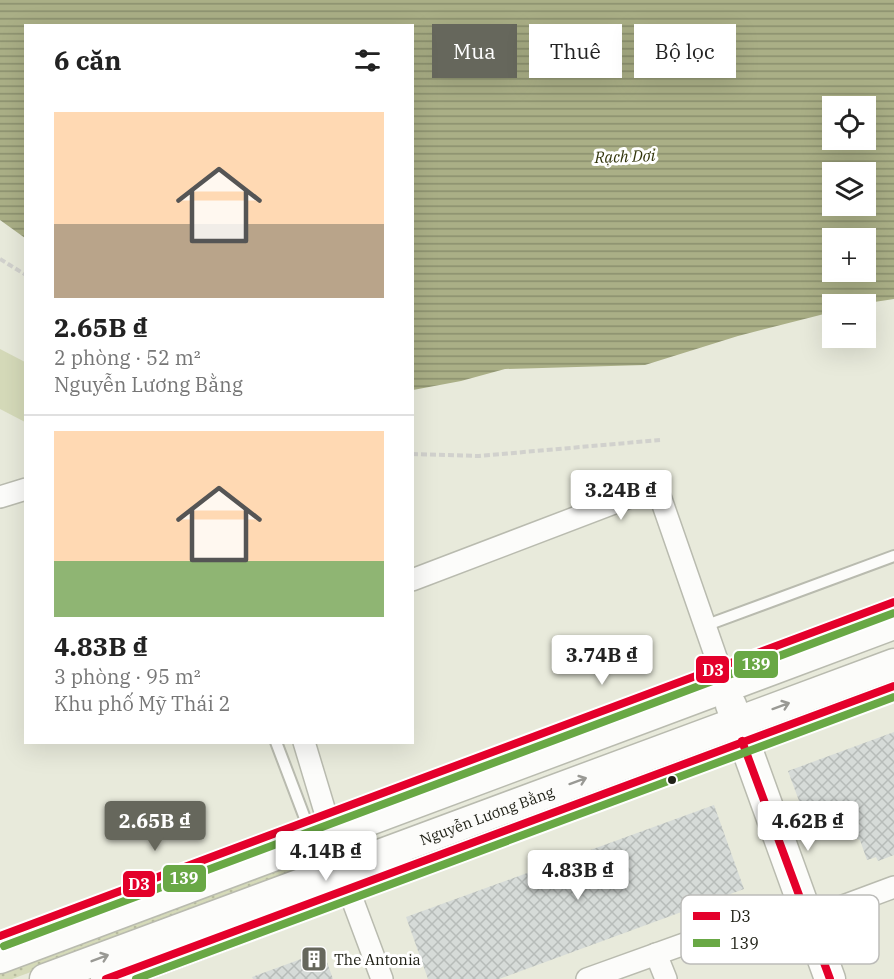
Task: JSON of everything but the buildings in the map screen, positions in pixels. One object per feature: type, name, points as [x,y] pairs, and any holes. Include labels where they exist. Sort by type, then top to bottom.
[{"type":"main road","points":[[723,677],[894,602]]},
{"type":"main road","points":[[0,936],[322,823],[723,677],[894,624]]},
{"type":"main road","name":"Nguyễn Lương Bằng","points":[[45,979],[345,878],[739,732],[894,664]]},
{"type":"main road","points":[[723,677],[739,732],[799,895]]},
{"type":"main road","name":"Nguyễn Lương Bằng","points":[[739,732],[894,686]]},
{"type":"main road","points":[[0,958],[322,823]]},
{"type":"main road","name":"Nguyễn Lương Bằng","points":[[106,979],[345,878]]},
{"type":"main road","points":[[824,964],[830,979]]},
{"type":"street","points":[[0,496],[24,490]]},
{"type":"street","points":[[414,579],[650,490],[659,496],[723,677]]},
{"type":"street","points":[[304,744],[322,823],[382,979]]},
{"type":"street","points":[[863,895],[894,887]]},
{"type":"street","points":[[587,979],[681,947]]},
{"type":"street","points":[[657,954],[666,979]]},
{"type":"lane","points":[[706,625],[894,556]]},
{"type":"lane","points":[[277,744],[322,823]]},
{"type":"path","points":[[0,259],[24,274]]},
{"type":"path","points":[[414,454],[479,456],[660,440]]},
{"type":"shaded area","points":[[0,349],[24,361],[24,421],[0,409]]},
{"type":"shaded area","points":[[301,859],[305,865],[302,871],[12,979],[0,979],[0,970]]},
{"type":"water","name":"Rạch Dơi","points":[[0,0],[894,0],[894,299],[876,302],[876,294],[822,294],[822,315],[738,336],[645,365],[505,369],[461,381],[414,390],[414,24],[24,24],[24,237],[0,220]]},
{"type":"transit line","name":"D3","points":[[0,936],[894,602]]},
{"type":"transit line","name":"139","points":[[4,946],[894,613]]},
{"type":"transit line","name":"D3","points":[[106,979],[894,686]]},
{"type":"transit line","name":"139","points":[[136,979],[894,697]]},
{"type":"transit line","name":"D3","points":[[742,741],[799,895]]},
{"type":"transit line","name":"D3","points":[[824,964],[830,979]]},
{"type":"place","name":"The Antonia","points":[[314,959]]}]
